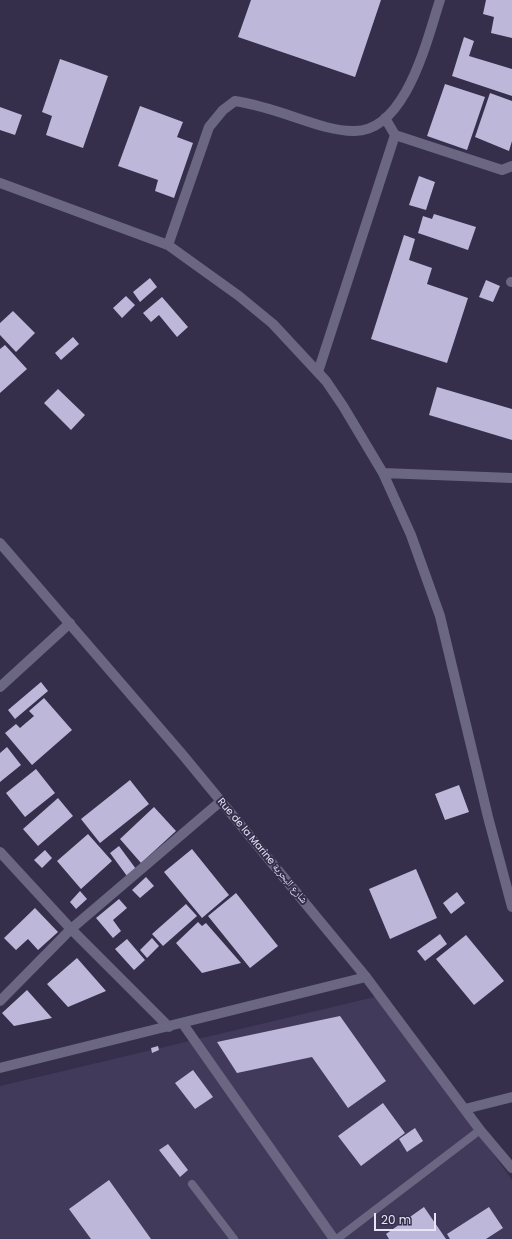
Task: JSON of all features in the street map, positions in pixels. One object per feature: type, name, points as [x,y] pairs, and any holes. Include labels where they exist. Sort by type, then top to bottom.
[{"type":"street","points":[[168,245],[209,127],[223,110],[235,102],[260,105],[327,127],[354,132],[371,127],[385,118],[398,104],[416,75],[440,0]]},
{"type":"street","points":[[385,118],[395,134],[502,170],[512,166]]},
{"type":"street","points":[[318,372],[395,134]]},
{"type":"street","points":[[0,183],[168,245],[239,296],[273,324],[318,372],[343,406],[383,473],[411,535],[440,616],[488,817],[512,907]]},
{"type":"street","points":[[383,473],[512,478]]},
{"type":"street","name":"Rue de la Marine شارع البحرية","points":[[0,543],[221,801],[366,977],[480,1130],[512,1168]]},
{"type":"street","points":[[0,687],[70,623]]},
{"type":"street","points":[[0,1001],[71,929],[221,801]]},
{"type":"street","points":[[0,852],[71,929],[168,1027]]},
{"type":"street","points":[[0,1068],[183,1024],[366,977]]},
{"type":"street","points":[[183,1024],[336,1239]]},
{"type":"street","points":[[465,1109],[512,1097]]},
{"type":"lane","points":[[336,1239],[480,1130]]},
{"type":"lane","points":[[192,1184],[234,1239]]},
{"type":"shaded area","points":[[379,996],[512,1180],[512,1239],[0,1239],[0,1086]]},
{"type":"building","points":[[251,0],[381,0],[355,77],[238,37]]},
{"type":"building","points":[[486,0],[512,0],[512,38],[491,33],[494,17],[483,14]]},
{"type":"building","points":[[464,37],[474,41],[469,56],[512,69],[512,96],[452,76]]},
{"type":"building","points":[[60,59],[108,76],[83,148],[46,135],[52,116],[42,112]]},
{"type":"building","points":[[445,84],[485,97],[467,150],[427,136]]},
{"type":"building","points":[[490,93],[512,101],[512,141],[509,151],[475,137]]},
{"type":"building","points":[[140,106],[183,122],[177,137],[193,143],[174,198],[155,191],[158,180],[118,166]]},
{"type":"building","points":[[0,107],[22,115],[15,135],[0,130]]},
{"type":"building","points":[[419,176],[435,182],[426,210],[409,205]]},
{"type":"building","points":[[434,214],[476,227],[468,250],[418,233],[423,216],[432,219]]},
{"type":"building","points":[[404,235],[415,239],[409,260],[432,268],[427,284],[468,298],[447,363],[371,339]]},
{"type":"building","points":[[150,278],[157,287],[140,302],[133,292]]},
{"type":"building","points":[[486,280],[500,286],[493,302],[479,297]]},
{"type":"building","points":[[126,296],[135,305],[122,318],[113,308]]},
{"type":"building","points":[[162,297],[188,327],[177,337],[159,315],[151,322],[143,313]]},
{"type":"building","points":[[13,311],[35,333],[16,352],[0,335],[0,323]]},
{"type":"building","points":[[73,337],[79,344],[61,360],[55,353]]},
{"type":"building","points":[[5,345],[27,369],[0,393],[0,349]]},
{"type":"building","points":[[437,387],[512,409],[512,440],[429,415]]},
{"type":"building","points":[[58,389],[85,415],[71,430],[44,403]]},
{"type":"building","points":[[41,682],[48,691],[15,719],[8,710]]},
{"type":"building","points":[[44,698],[72,730],[32,765],[5,733],[16,724],[20,728],[34,716],[29,711]]},
{"type":"building","points":[[7,747],[21,765],[0,782],[0,753]]},
{"type":"building","points":[[36,769],[55,793],[25,817],[6,793]]},
{"type":"building","points":[[130,780],[149,804],[100,843],[81,819]]},
{"type":"building","points":[[459,785],[469,812],[445,820],[435,794]]},
{"type":"building","points":[[58,798],[73,816],[38,846],[23,829]]},
{"type":"building","points":[[154,807],[176,831],[141,863],[120,839]]},
{"type":"building","points":[[88,834],[112,861],[81,889],[57,861]]},
{"type":"building","points":[[119,846],[136,869],[127,876],[110,853]]},
{"type":"building","points":[[192,849],[229,895],[202,918],[164,872]]},
{"type":"building","points":[[45,850],[52,858],[42,868],[34,860]]},
{"type":"building","points":[[416,869],[437,918],[390,939],[369,889]]},
{"type":"building","points":[[146,877],[154,886],[140,898],[132,890]]},
{"type":"building","points":[[80,891],[87,899],[76,909],[70,902]]},
{"type":"building","points":[[457,892],[465,903],[451,914],[443,903]]},
{"type":"building","points":[[236,893],[278,946],[250,968],[208,916]]},
{"type":"building","points":[[119,899],[127,908],[113,920],[121,931],[113,938],[96,918]]},
{"type":"building","points":[[186,904],[197,916],[163,946],[152,934]]},
{"type":"building","points":[[35,908],[58,932],[38,950],[28,939],[16,950],[4,938]]},
{"type":"building","points":[[198,922],[202,926],[206,923],[241,963],[202,973],[176,943]]},
{"type":"building","points":[[440,934],[447,944],[425,961],[417,951]]},
{"type":"building","points":[[466,935],[504,981],[474,1005],[436,959]]},
{"type":"building","points":[[152,938],[159,946],[147,958],[140,950]]},
{"type":"building","points":[[127,939],[145,960],[134,970],[115,949]]},
{"type":"building","points":[[77,958],[106,991],[68,1007],[47,984]]},
{"type":"building","points":[[27,990],[52,1018],[14,1026],[2,1013]]},
{"type":"building","points":[[340,1016],[386,1081],[348,1108],[312,1057],[237,1073],[217,1042]]},
{"type":"building","points":[[158,1046],[159,1050],[152,1053],[151,1048]]},
{"type":"building","points":[[193,1070],[213,1097],[195,1109],[175,1083]]},
{"type":"building","points":[[383,1103],[405,1133],[361,1166],[338,1136]]},
{"type":"building","points":[[415,1128],[423,1141],[407,1152],[399,1139]]},
{"type":"building","points":[[168,1144],[188,1170],[180,1177],[159,1150]]},
{"type":"building","points":[[109,1180],[151,1239],[91,1239],[69,1209]]},
{"type":"building","points":[[424,1207],[446,1239],[389,1239],[386,1234]]},
{"type":"building","points":[[489,1207],[503,1228],[486,1239],[450,1239],[447,1234]]}]
